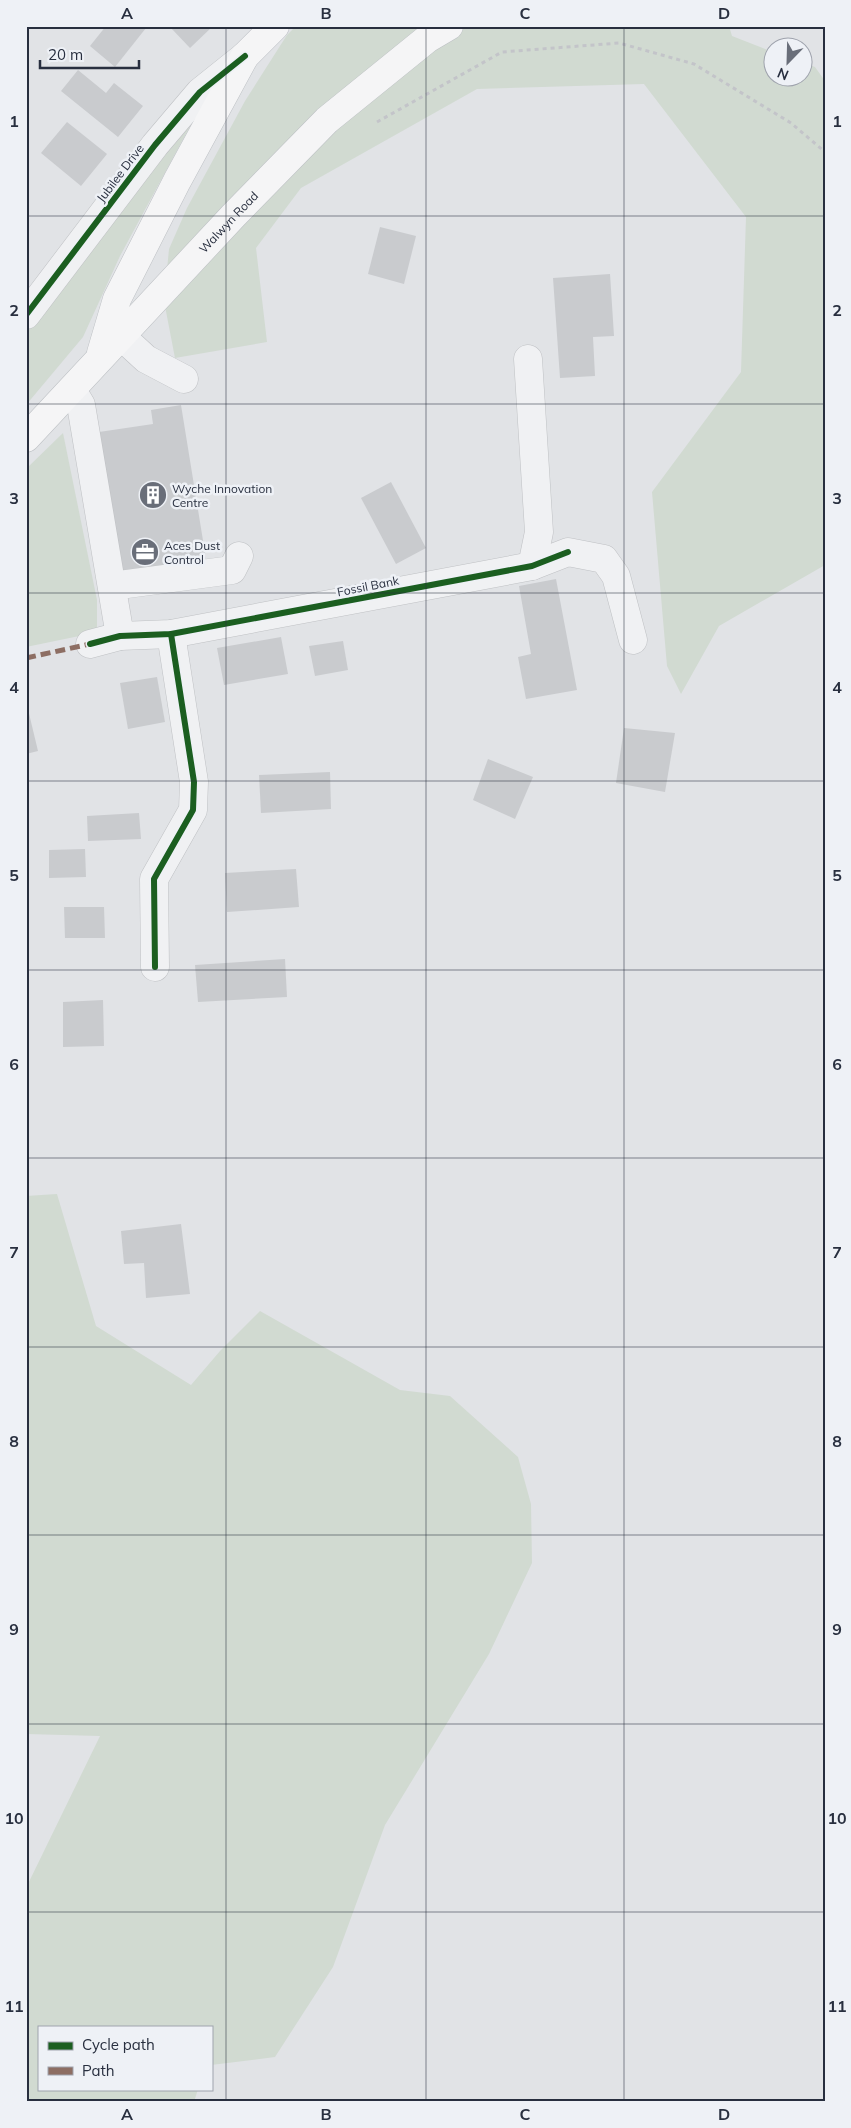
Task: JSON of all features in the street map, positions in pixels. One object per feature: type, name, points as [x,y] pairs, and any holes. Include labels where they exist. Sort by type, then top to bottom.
[{"type":"main road","name":"Jubilee Drive","points":[[99,359],[117,299],[177,181],[245,56],[275,26]]},
{"type":"main road","name":"Walwyn Road","points":[[26,438],[233,216],[327,120],[427,39],[449,26]]},
{"type":"street","name":"Jubilee Drive","points":[[26,315],[155,145],[200,92],[245,56]]},
{"type":"street","points":[[121,336],[146,359],[184,380]]},
{"type":"street","points":[[528,359],[539,532],[532,566]]},
{"type":"street","points":[[72,390],[80,404],[120,636]]},
{"type":"street","name":"Fossil Bank","points":[[90,644],[120,636],[171,634],[532,566],[568,552],[604,559],[616,576],[633,640]]},
{"type":"street","points":[[112,586],[232,570],[239,556]]},
{"type":"street","points":[[155,967],[154,879],[192,810],[194,782],[171,634]]},
{"type":"path","points":[[370,127],[502,52],[619,43],[694,64],[791,123],[825,152]]},
{"type":"shaded area","points":[[296,26],[729,26],[732,36],[764,48],[764,88],[814,88],[814,67],[825,81],[825,565],[719,626],[681,694],[667,666],[652,492],[741,372],[746,217],[644,84],[477,89],[301,188],[256,248],[267,342],[175,358],[164,301],[169,249],[187,208],[245,101],[287,35]]},
{"type":"shaded area","points":[[195,117],[120,256],[83,337],[26,405],[26,332]]},
{"type":"shaded area","points":[[63,433],[97,600],[97,628],[89,634],[26,647],[26,469]]},
{"type":"shaded area","points":[[57,1194],[96,1326],[191,1385],[220,1351],[260,1311],[400,1390],[450,1396],[518,1457],[531,1504],[532,1563],[489,1654],[385,1825],[333,1967],[275,2057],[212,2065],[212,2026],[38,2026],[38,2090],[198,2090],[194,2102],[26,2102],[26,1888],[100,1736],[26,1734],[26,1196]]},
{"type":"building","points":[[106,26],[143,26],[146,28],[115,67],[90,46]]},
{"type":"building","points":[[173,26],[213,26],[190,48],[171,28]]},
{"type":"building","points":[[78,70],[106,93],[114,83],[143,106],[118,137],[61,91]]},
{"type":"building","points":[[67,122],[107,154],[81,186],[41,153]]},
{"type":"building","points":[[380,227],[416,236],[404,284],[368,274]]},
{"type":"building","points":[[610,274],[614,336],[593,337],[595,376],[560,378],[553,278]]},
{"type":"building","name":"Wyche Innovation Centre","points":[[181,405],[206,559],[123,573],[99,432],[153,424],[151,410]]},
{"type":"building","points":[[391,482],[426,548],[396,564],[361,498]]},
{"type":"building","points":[[556,579],[577,690],[526,699],[518,657],[531,654],[519,586]]},
{"type":"building","points":[[281,637],[288,674],[224,685],[217,648]]},
{"type":"building","points":[[343,641],[348,670],[315,676],[309,646]]},
{"type":"building","points":[[157,677],[165,722],[128,729],[120,683]]},
{"type":"building","points":[[26,701],[38,751],[26,754]]},
{"type":"building","points":[[624,728],[675,733],[665,792],[616,783]]},
{"type":"building","points":[[488,759],[533,777],[515,819],[473,800]]},
{"type":"building","points":[[330,772],[331,809],[261,813],[259,775]]},
{"type":"building","points":[[139,813],[141,839],[88,841],[87,816]]},
{"type":"building","points":[[85,849],[86,877],[49,878],[49,850]]},
{"type":"building","points":[[296,869],[299,907],[227,912],[225,873]]},
{"type":"building","points":[[64,907],[104,907],[105,938],[65,938]]},
{"type":"building","points":[[285,959],[287,997],[198,1002],[195,965]]},
{"type":"building","points":[[103,1000],[104,1046],[63,1047],[63,1002]]},
{"type":"building","points":[[181,1224],[190,1294],[146,1298],[144,1263],[124,1264],[121,1231]]},
{"type":"marked path","points":[[26,658],[90,644]]},
{"type":"cycle path","points":[[26,315],[155,145],[200,92],[245,56]]},
{"type":"cycle path","points":[[90,644],[120,636],[171,634],[532,566],[568,552]]},
{"type":"cycle path","points":[[155,967],[154,879],[193,810],[194,782],[171,634]]},
{"type":"place","name":"Wyche Innovation Centre","points":[[153,495]]},
{"type":"place","name":"Aces Dust Control","points":[[145,552]]}]
